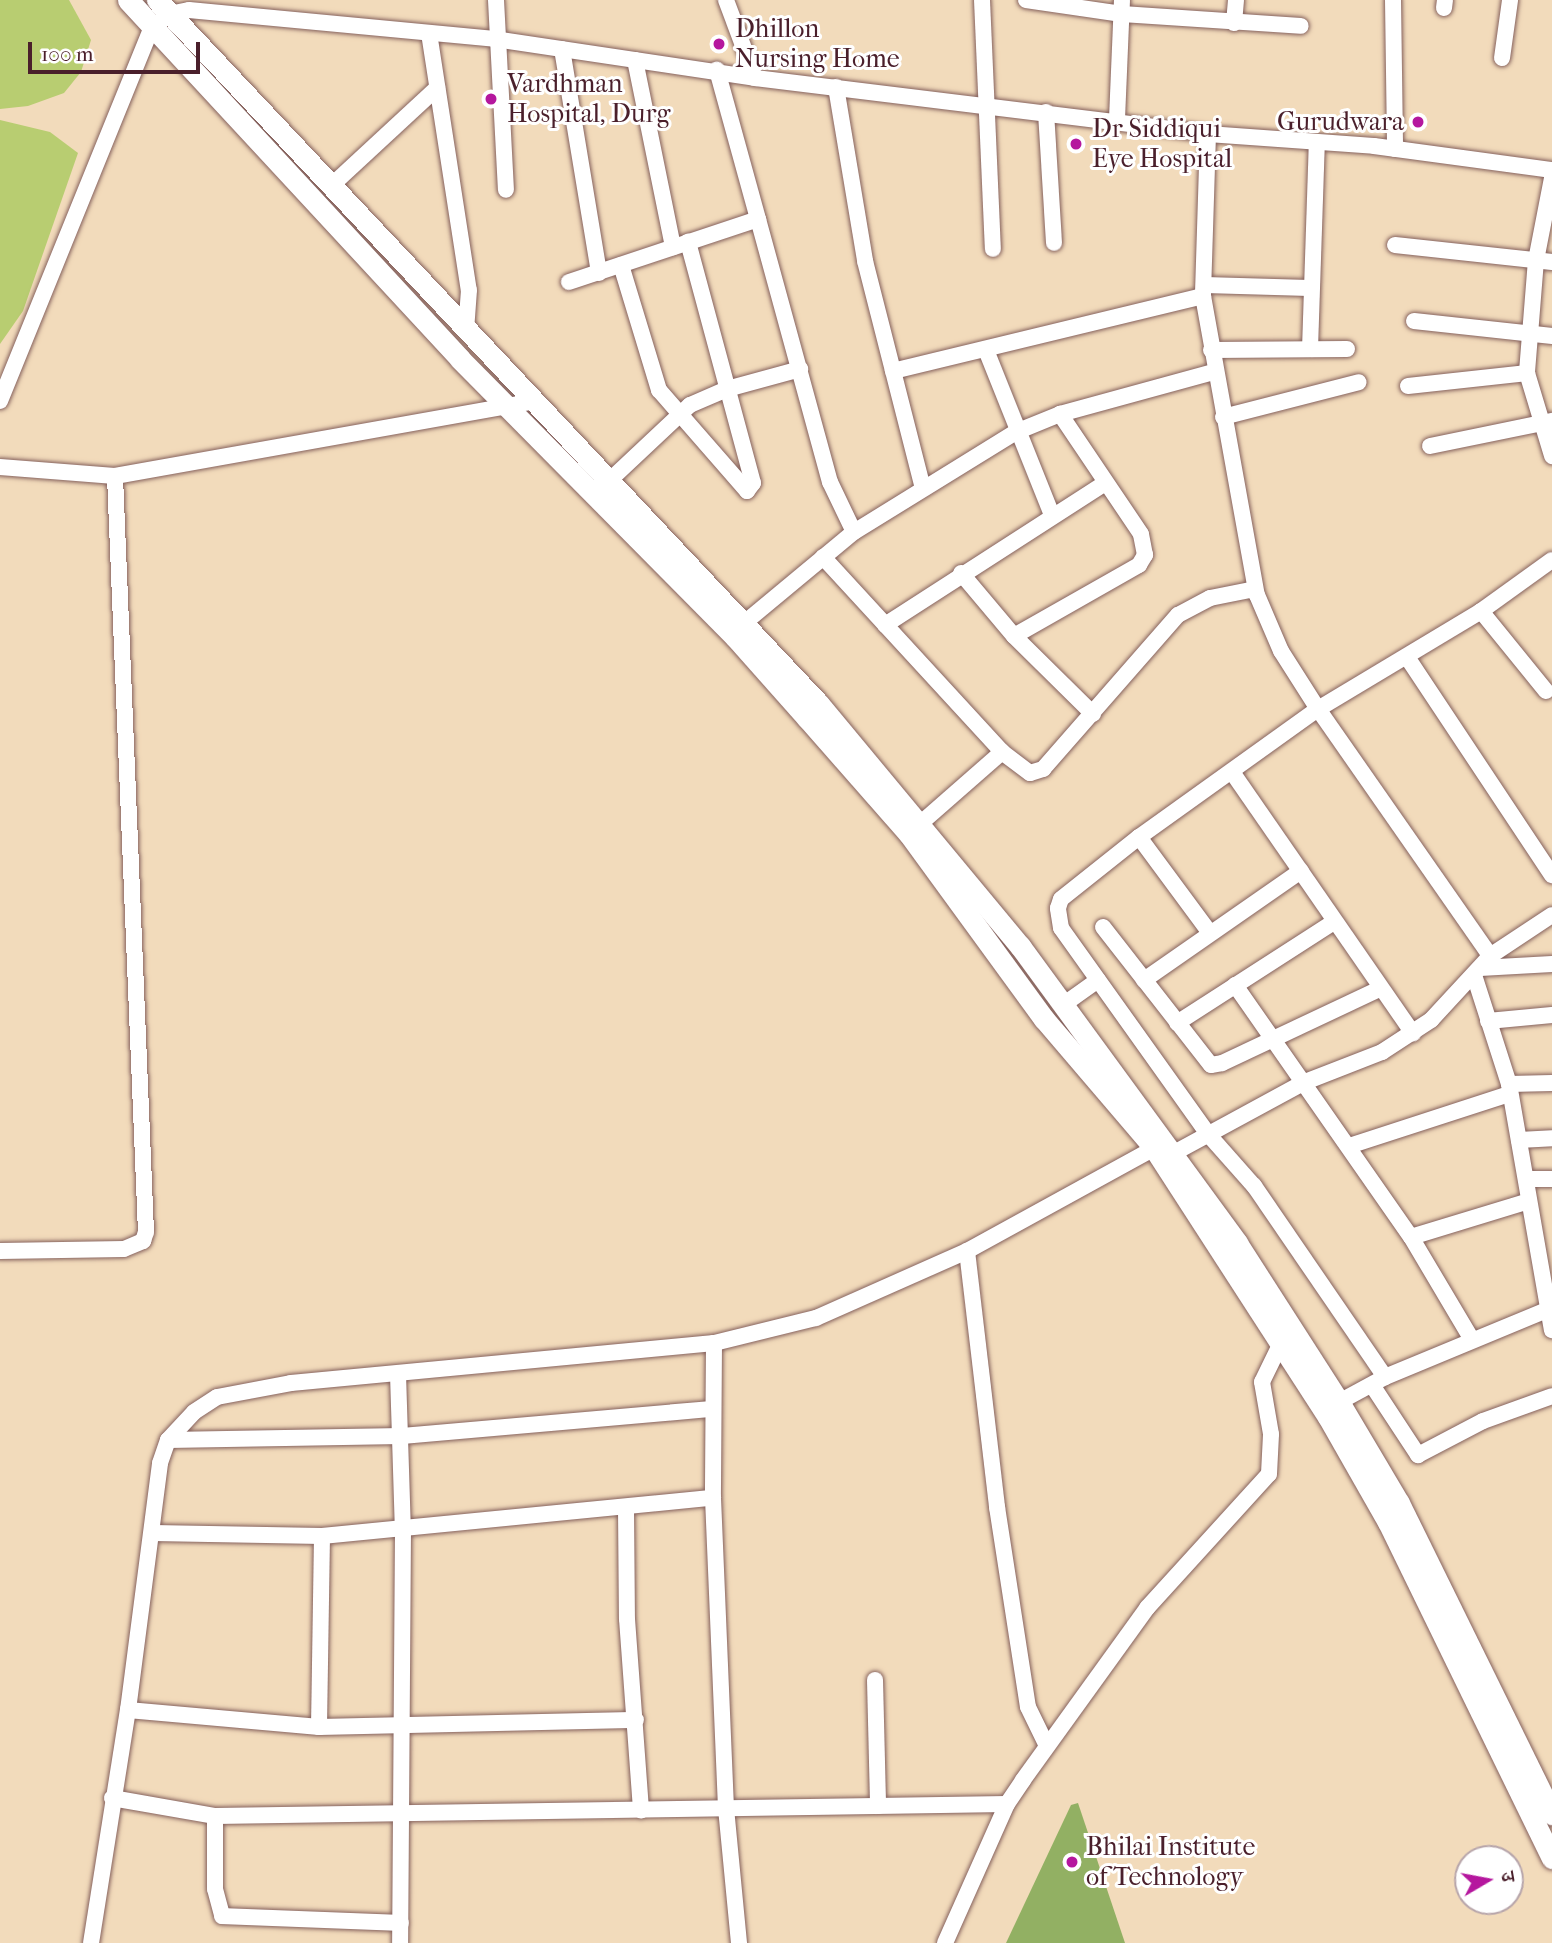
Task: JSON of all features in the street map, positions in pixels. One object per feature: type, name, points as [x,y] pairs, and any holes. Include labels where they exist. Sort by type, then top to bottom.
[{"type":"main road","points":[[128,0],[151,30],[509,408],[734,637],[909,834],[1044,1019],[1164,1151],[1339,1402],[1398,1503],[1552,1814]]},
{"type":"main road","points":[[163,7],[466,331],[536,401],[743,624],[921,823],[1083,991],[1164,1151],[1388,1522],[1552,1858]]},
{"type":"street","points":[[496,0],[495,39],[506,190]]},
{"type":"street","points":[[726,0],[755,78]]},
{"type":"street","points":[[982,0],[993,249]]},
{"type":"street","points":[[1026,0],[1122,7],[1234,23],[1301,26]]},
{"type":"street","points":[[1234,23],[1236,0]]},
{"type":"street","points":[[1394,0],[1395,149]]},
{"type":"street","points":[[1502,58],[1510,0]]},
{"type":"street","points":[[0,401],[151,30],[163,7],[495,39],[755,78],[1046,111],[1208,134],[1374,146],[1552,170]]},
{"type":"street","points":[[1117,120],[1122,7]]},
{"type":"street","points":[[429,33],[469,290],[466,331]]},
{"type":"street","points":[[562,49],[599,273]]},
{"type":"street","points":[[621,265],[648,363],[659,390],[678,417],[743,490],[751,490],[727,389],[681,244],[635,60]]},
{"type":"street","points":[[717,71],[830,482],[854,532]]},
{"type":"street","points":[[836,87],[865,261],[923,488]]},
{"type":"street","points":[[330,187],[437,88]]},
{"type":"street","points":[[1046,111],[1054,243]]},
{"type":"street","points":[[1208,134],[1203,290],[1214,372],[1256,592],[1281,651],[1481,966],[1488,1021],[1509,1089],[1519,1140],[1552,1330]]},
{"type":"street","points":[[1310,349],[1317,143]]},
{"type":"street","points":[[1552,178],[1544,261],[1528,333],[1527,373],[1547,421],[1552,456]]},
{"type":"street","points":[[569,282],[758,219]]},
{"type":"street","points":[[1395,245],[1544,261]]},
{"type":"street","points":[[893,371],[986,350],[1203,290],[1310,288]]},
{"type":"street","points":[[1414,321],[1552,336]]},
{"type":"street","points":[[1211,350],[1347,349]]},
{"type":"street","points":[[986,350],[1016,432],[1052,515]]},
{"type":"street","points":[[609,481],[690,405],[727,389],[800,369]]},
{"type":"street","points":[[743,624],[854,532],[1016,432],[1060,414],[1214,372]]},
{"type":"street","points":[[1408,386],[1527,373]]},
{"type":"street","points":[[1223,417],[1359,382]]},
{"type":"street","points":[[0,467],[115,476],[509,408],[536,401]]},
{"type":"street","points":[[1014,636],[1143,560],[1141,534],[1060,414]]},
{"type":"street","points":[[1430,446],[1547,421]]},
{"type":"street","points":[[0,1251],[124,1249],[142,1241],[146,1232],[115,476]]},
{"type":"street","points":[[886,625],[961,573],[1105,483]]},
{"type":"street","points":[[823,557],[1002,752],[1024,771],[1037,773],[1185,610],[1210,598],[1256,592]]},
{"type":"street","points":[[1552,559],[1480,611],[1318,709],[1139,837],[1061,899],[1058,908],[1061,928],[1083,991],[1254,1186],[1379,1381],[1418,1455],[1483,1421],[1552,1396]]},
{"type":"street","points":[[961,573],[1014,636],[1093,714]]},
{"type":"street","points":[[1480,611],[1546,691]]},
{"type":"street","points":[[1407,657],[1552,875]]},
{"type":"street","points":[[921,823],[1002,752]]},
{"type":"street","points":[[1232,772],[1379,989],[1413,1033]]},
{"type":"street","points":[[1139,837],[1210,933]]},
{"type":"street","points":[[1144,980],[1301,871]]},
{"type":"street","points":[[91,1943],[128,1710],[160,1463],[168,1440],[194,1412],[217,1397],[290,1383],[714,1343],[816,1318],[967,1251],[1164,1151],[1208,1134],[1305,1082],[1382,1052],[1413,1033],[1481,966],[1552,915]]},
{"type":"street","points":[[1177,1023],[1334,922]]},
{"type":"street","points":[[1102,927],[1211,1065],[1379,989]]},
{"type":"street","points":[[1481,966],[1552,964]]},
{"type":"street","points":[[1235,985],[1305,1082],[1410,1237],[1471,1338]]},
{"type":"street","points":[[1488,1021],[1552,1015]]},
{"type":"street","points":[[1349,1146],[1509,1089],[1552,1083]]},
{"type":"street","points":[[1519,1140],[1552,1138]]},
{"type":"street","points":[[1526,1179],[1552,1179]]},
{"type":"street","points":[[1410,1237],[1529,1200]]},
{"type":"street","points":[[967,1251],[997,1507],[1028,1707],[1031,1722],[1047,1746]]},
{"type":"street","points":[[1339,1402],[1471,1338],[1549,1310]]},
{"type":"street","points":[[714,1343],[713,1498],[726,1808],[739,1943]]},
{"type":"street","points":[[945,1943],[1007,1804],[1047,1746],[1147,1608],[1269,1475],[1271,1434],[1262,1381],[1281,1343]]},
{"type":"street","points":[[398,1374],[403,1530],[399,1725],[400,1943]]},
{"type":"street","points":[[168,1440],[402,1436],[712,1409]]},
{"type":"street","points":[[153,1533],[321,1535],[403,1530],[713,1498]]},
{"type":"street","points":[[626,1509],[627,1619],[641,1810]]},
{"type":"street","points":[[320,1727],[321,1535]]},
{"type":"street","points":[[875,1680],[878,1806]]},
{"type":"street","points":[[128,1710],[320,1727],[636,1720]]},
{"type":"street","points":[[112,1798],[215,1816],[401,1816],[1007,1804]]},
{"type":"street","points":[[215,1816],[215,1889],[222,1916],[401,1923]]},
{"type":"green space","points":[[0,0],[69,0],[91,40],[81,72],[64,93],[28,106],[0,109]]},
{"type":"green space","points":[[0,120],[50,132],[78,153],[23,311],[0,344]]},
{"type":"green space","name":"Bhilai Institute of Technology","points":[[1078,1803],[1125,1943],[1006,1943],[1071,1805]]},
{"type":"place","name":"Dhillon Nursing Home","points":[[719,44]]},
{"type":"place","name":"Vardhman Hospital, Durg","points":[[491,99]]},
{"type":"place","name":"Gurudwara","points":[[1418,122]]},
{"type":"place","name":"Dr Siddiqui Eye Hospital","points":[[1076,144]]},
{"type":"place","name":"Bhilai Institute of Technology","points":[[1072,1862]]}]
